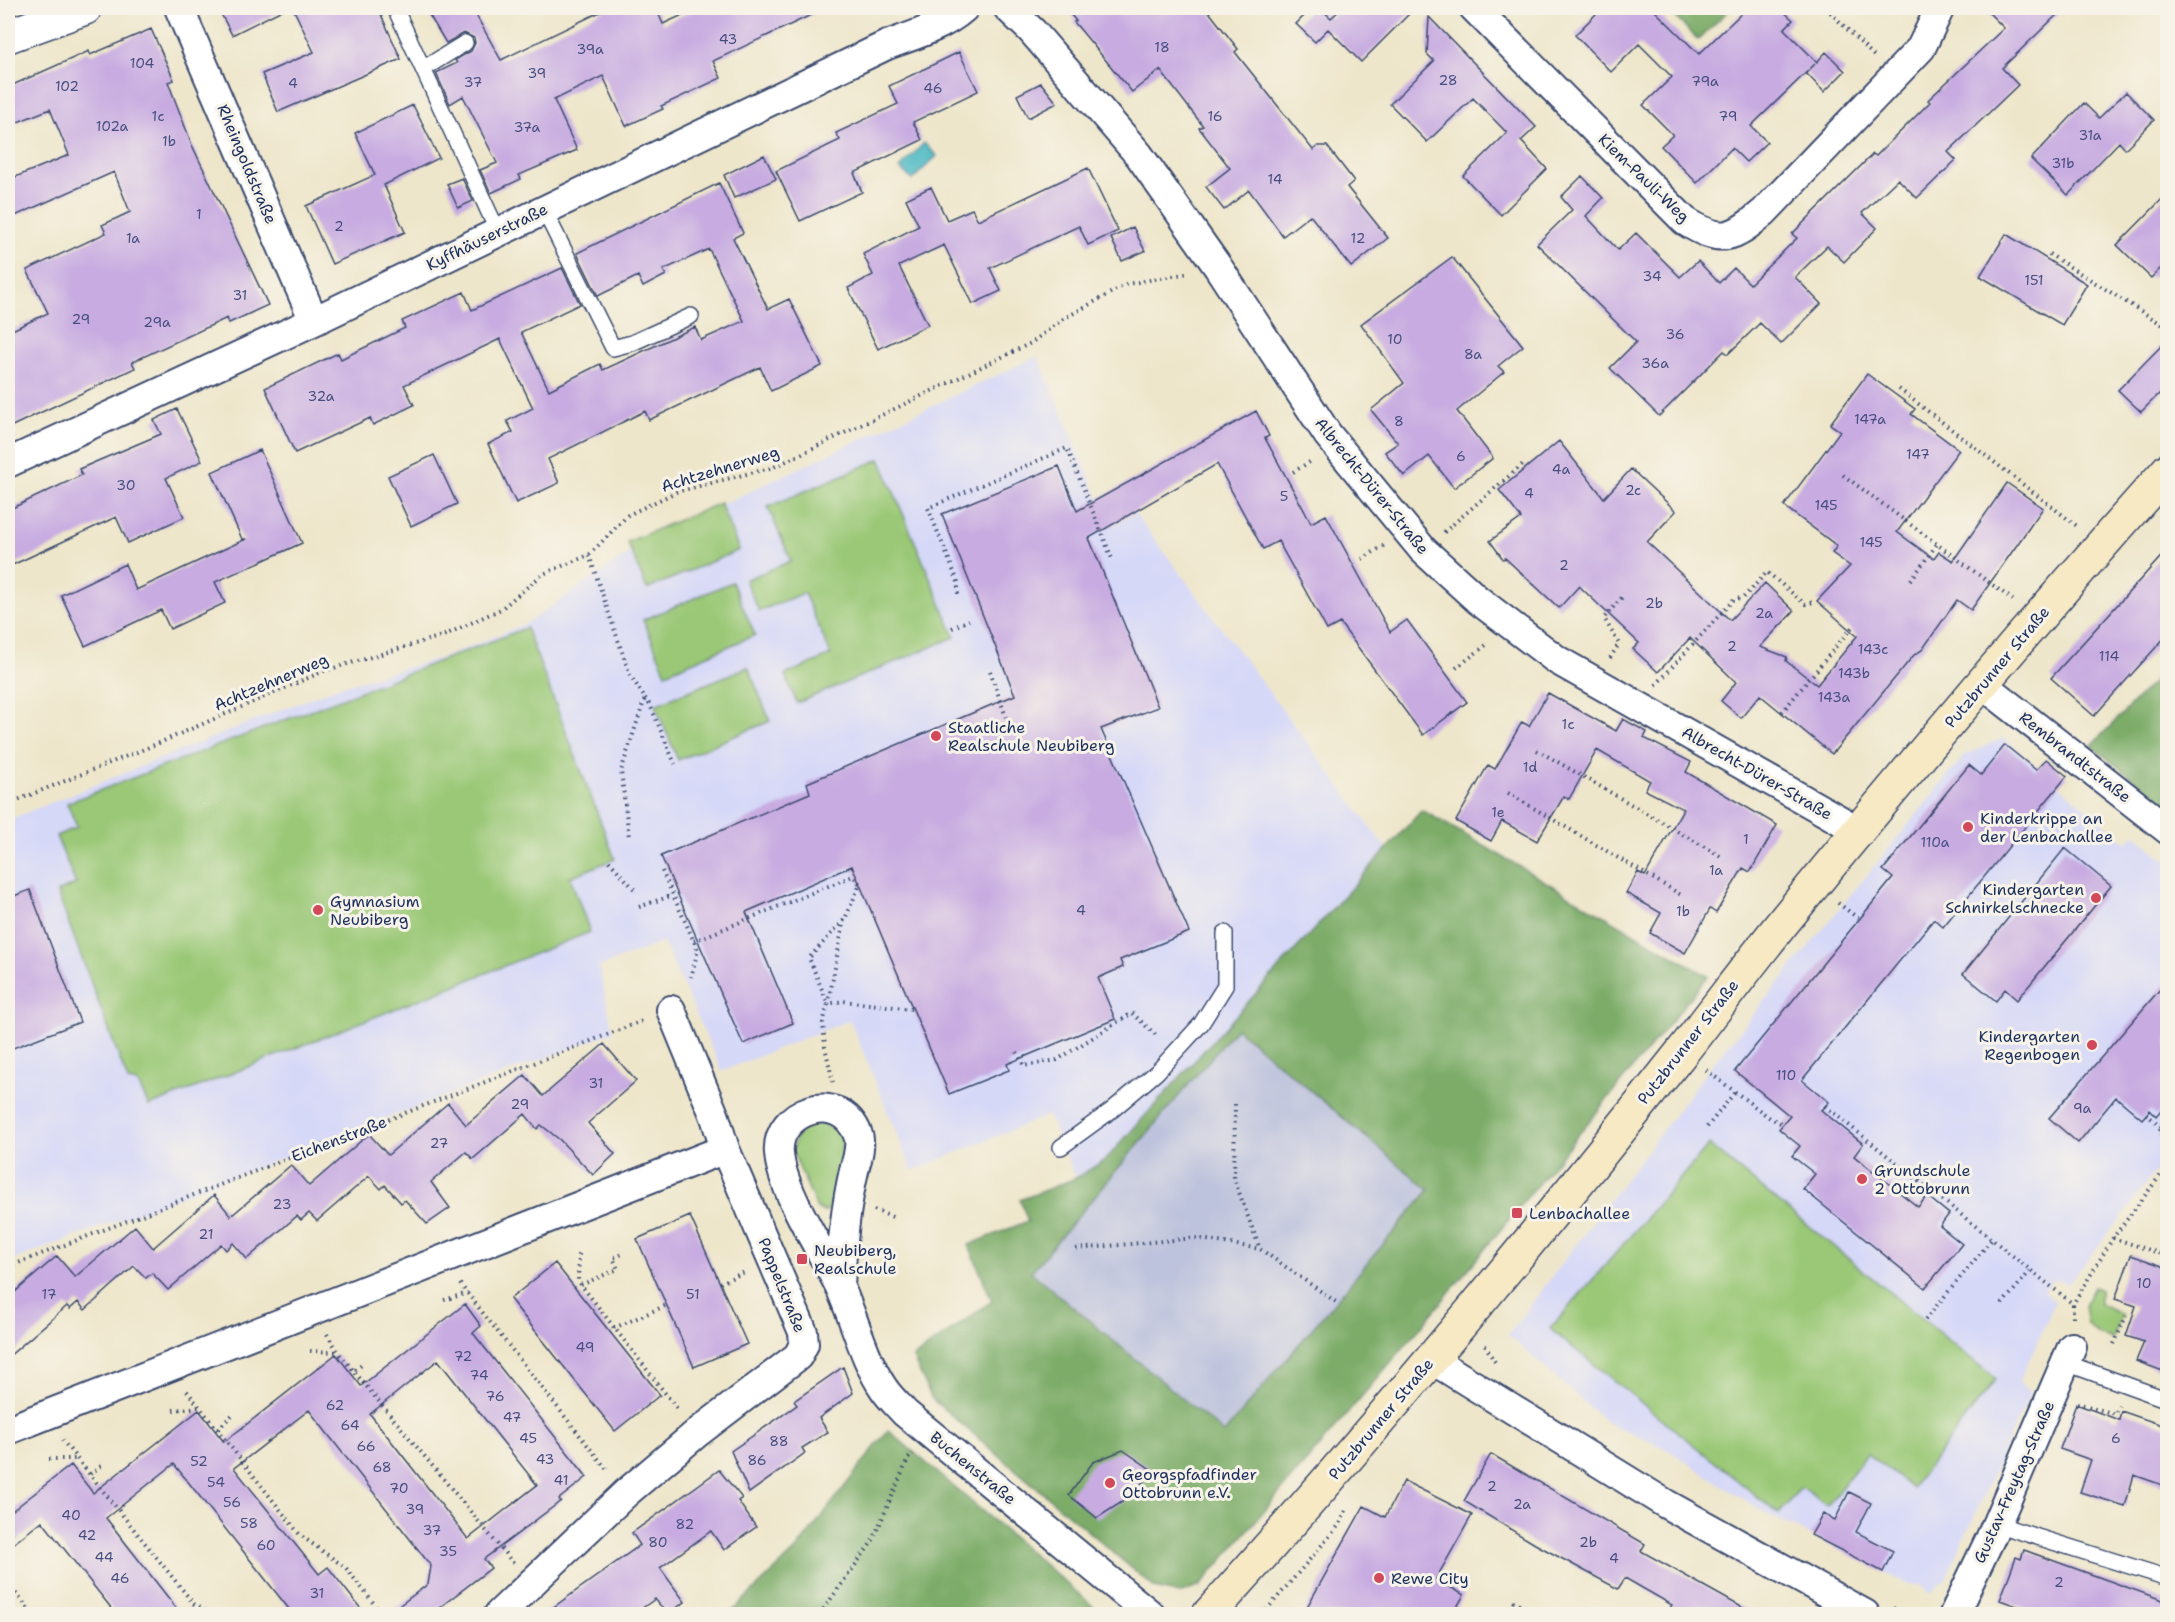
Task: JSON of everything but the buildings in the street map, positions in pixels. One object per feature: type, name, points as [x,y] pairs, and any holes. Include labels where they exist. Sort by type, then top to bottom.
[{"type":"main road","name":"Putzbrunner Straße","points":[[1209,1614],[1310,1502],[1431,1359],[1859,831],[2099,546],[2168,470]]},
{"type":"street","points":[[8,36],[85,8]]},
{"type":"street","name":"Rheingoldstraße","points":[[179,8],[314,321]]},
{"type":"street","name":"Kyffhäuserstraße","points":[[8,463],[314,321],[887,45],[956,15],[964,8]]},
{"type":"street","name":"Albrecht-Dürer-Straße","points":[[1008,8],[1039,40],[1139,155],[1218,267],[1328,435],[1423,550],[1478,600],[1557,660],[1859,831]]},
{"type":"street","name":"Kiem-Pauli-Weg","points":[[1474,8],[1685,221],[1706,234],[1726,237],[1751,223],[1895,77],[1921,48],[1940,8]]},
{"type":"street","name":"Rembrandtstraße","points":[[1982,684],[2168,830]]},
{"type":"street","name":"Pappelstraße","points":[[499,1614],[626,1493],[697,1433],[798,1356],[804,1344],[803,1332],[724,1149],[715,1117],[671,1010]]},
{"type":"street","name":"Buchenstraße","points":[[840,1287],[843,1218],[857,1159],[859,1136],[848,1119],[836,1109],[819,1107],[798,1116],[784,1132],[778,1152],[785,1176],[808,1228],[840,1287],[883,1388],[905,1413],[1150,1614]]},
{"type":"street","points":[[8,1430],[724,1149]]},
{"type":"street","name":"Gustav-Freytag-Straße","points":[[1954,1614],[1996,1524],[2069,1355]]},
{"type":"street","points":[[1431,1359],[1666,1504],[1865,1614]]},
{"type":"lane","points":[[395,8],[498,232]]},
{"type":"lane","points":[[423,69],[465,43]]},
{"type":"lane","points":[[544,210],[613,348],[632,343],[691,316]]},
{"type":"lane","points":[[1061,1147],[1112,1110],[1175,1052],[1201,1024],[1226,986],[1225,933]]},
{"type":"lane","points":[[2069,1355],[2168,1400]]},
{"type":"lane","points":[[1996,1524],[2168,1578]]},
{"type":"path","points":[[1826,8],[1895,77]]},
{"type":"path","points":[[2049,254],[2168,328]]},
{"type":"path","name":"Achtzehnerweg","points":[[8,804],[159,743],[324,671],[445,635],[501,609],[543,574],[589,555],[628,515],[676,492],[774,467],[1031,343],[1063,319],[1127,284],[1218,267]]},
{"type":"path","points":[[1899,389],[2071,520],[2099,546]]},
{"type":"path","points":[[958,594],[958,582],[928,508],[1067,447],[1113,561]]},
{"type":"path","points":[[1293,472],[1313,460]]},
{"type":"path","points":[[1423,550],[1523,464]]},
{"type":"path","points":[[1843,475],[2038,618]]},
{"type":"path","points":[[1911,580],[1937,544]]},
{"type":"path","points":[[1362,560],[1381,548]]},
{"type":"path","points":[[589,555],[630,675],[650,705],[675,764]]},
{"type":"path","points":[[1638,706],[1734,598],[1743,598],[1767,572],[1805,604],[1814,602]]},
{"type":"path","points":[[1595,681],[1619,644],[1604,618],[1624,596]]},
{"type":"path","points":[[952,628],[969,621]]},
{"type":"path","points":[[1782,712],[1853,626]]},
{"type":"path","points":[[1456,668],[1488,643]]},
{"type":"path","points":[[990,671],[1006,717]]},
{"type":"path","points":[[629,837],[621,771],[645,698]]},
{"type":"path","points":[[1537,750],[1722,857]]},
{"type":"path","points":[[1508,793],[1683,896]]},
{"type":"path","points":[[609,861],[636,891]]},
{"type":"path","points":[[662,871],[694,941],[698,957],[691,977]]},
{"type":"path","points":[[694,941],[853,876],[860,884],[845,919],[823,1023],[825,1047],[836,1096],[836,1109]]},
{"type":"path","points":[[639,907],[673,895]]},
{"type":"path","points":[[1837,903],[1859,919]]},
{"type":"path","points":[[828,1004],[809,958],[845,919]]},
{"type":"path","points":[[828,1004],[843,1000],[912,1009]]},
{"type":"path","name":"Eichenstraße","points":[[8,1267],[671,1010]]},
{"type":"path","points":[[1017,1052],[1024,1066],[1057,1060],[1132,1013],[1175,1052]]},
{"type":"path","points":[[1726,1085],[1770,1118],[1783,1124]]},
{"type":"path","points":[[1707,1127],[1735,1092]]},
{"type":"path","points":[[1236,1104],[1234,1179],[1260,1249]]},
{"type":"path","points":[[1825,1106],[2073,1304],[2113,1238],[2168,1165]]},
{"type":"path","points":[[2146,1114],[2162,1127],[2158,1131],[2168,1139]]},
{"type":"path","points":[[1076,1249],[1195,1238],[1260,1249],[1336,1302]]},
{"type":"path","points":[[1925,1320],[1993,1238]]},
{"type":"path","points":[[2113,1238],[2168,1256]]},
{"type":"path","points":[[579,1254],[578,1281],[697,1433]]},
{"type":"path","points":[[581,1285],[618,1269],[613,1258],[622,1254]]},
{"type":"path","points":[[442,1259],[626,1493]]},
{"type":"path","points":[[2002,1304],[2032,1269]]},
{"type":"path","points":[[444,1299],[468,1293]]},
{"type":"path","points":[[614,1328],[667,1305]]},
{"type":"path","points":[[313,1310],[338,1352],[530,1584]]},
{"type":"path","points":[[2114,1344],[2126,1316]]},
{"type":"path","points":[[2122,1324],[2129,1327]]},
{"type":"path","points":[[310,1351],[338,1352]]},
{"type":"path","points":[[355,1370],[363,1364]]},
{"type":"path","points":[[167,1367],[300,1535],[346,1568],[382,1614]]},
{"type":"path","points":[[2078,1404],[2115,1414],[2118,1406],[2128,1410]]},
{"type":"path","points":[[173,1410],[200,1407]]},
{"type":"path","points":[[218,1429],[232,1415]]},
{"type":"path","points":[[44,1416],[76,1459],[194,1604],[211,1614]]},
{"type":"path","points":[[820,1614],[872,1542],[908,1459],[933,1435]]},
{"type":"path","points":[[49,1459],[76,1459]]},
{"type":"path","points":[[90,1474],[101,1466]]},
{"type":"path","points":[[1265,1614],[1340,1524],[1351,1498]]},
{"type":"path","points":[[8,1584],[33,1614]]},
{"type":"path","points":[[1513,1601],[1537,1614]]},
{"type":"shaded area","name":"Staatliche Realschule Neubiberg","points":[[1038,356],[1097,495],[1114,526],[1135,513],[1386,848],[1105,1160],[1076,1178],[1048,1115],[912,1171],[850,1020],[722,1071],[663,942],[599,967],[613,1032],[8,1262],[8,820],[338,687],[444,657],[527,623],[653,537]]},
{"type":"shaded area","name":"Grundschule 2 Ottobrunn","points":[[2003,738],[2127,843],[2135,834],[2167,861],[2167,1153],[2130,1206],[2068,1284],[2054,1279],[2043,1291],[2055,1302],[2019,1383],[2030,1392],[1946,1579],[1929,1595],[1922,1585],[1909,1585],[1761,1511],[1665,1448],[1607,1423],[1508,1335],[1707,1071],[1965,755]]},
{"type":"shaded area","points":[[1236,1028],[1429,1190],[1224,1434],[1031,1272]]},
{"type":"green space","points":[[1666,8],[1731,8],[1698,40]]},
{"type":"green space","points":[[880,459],[955,637],[797,703],[785,675],[831,655],[804,593],[759,611],[745,580],[791,561],[768,507]]},
{"type":"green space","points":[[720,503],[739,550],[647,589],[627,542]]},
{"type":"green space","points":[[732,582],[755,635],[666,673],[643,620]]},
{"type":"green space","name":"Gymnasium Neubiberg","points":[[526,628],[615,859],[570,877],[590,932],[149,1106],[138,1083],[128,1081],[57,892],[76,884],[56,836],[77,827],[67,803]]},
{"type":"green space","points":[[748,667],[770,721],[678,760],[655,705]]},
{"type":"green space","points":[[2167,668],[2167,805],[2091,746]]},
{"type":"green space","points":[[1422,810],[1708,976],[1421,1327],[1200,1586],[1180,1594],[1155,1588],[932,1399],[913,1358],[992,1301],[969,1245],[1028,1221],[1020,1200],[1076,1178],[1105,1160]],"holes":[[[1236,1028],[1429,1190],[1224,1433],[1031,1272]]]},
{"type":"green space","points":[[820,1123],[837,1130],[842,1138],[842,1158],[829,1210],[824,1212],[817,1208],[793,1153],[795,1141],[800,1132]]},
{"type":"green space","points":[[1709,1145],[1996,1379],[1912,1488],[1867,1454],[1827,1506],[1801,1487],[1779,1514],[1550,1329]]},
{"type":"green space","points":[[2094,1287],[2100,1290],[2100,1304],[2122,1315],[2113,1339],[2098,1334],[2087,1324],[2084,1306]]},
{"type":"green space","points":[[888,1430],[1102,1614],[729,1614],[796,1550]]},
{"type":"water","points":[[924,143],[937,156],[912,180],[900,168]]},
{"type":"place","name":"Staatliche Realschule Neubiberg","points":[[936,736]]},
{"type":"place","name":"Kinderkrippe an der Lenbachallee","points":[[1968,827]]},
{"type":"place","name":"Kindergarten Schnirkelschnecke","points":[[2096,898]]},
{"type":"place","name":"Gymnasium Neubiberg","points":[[318,910]]},
{"type":"place","name":"Kindergarten Regenbogen","points":[[2092,1045]]},
{"type":"place","name":"Grundschule 2 Ottobrunn","points":[[1862,1179]]},
{"type":"place","name":"Lenbachallee","points":[[1517,1213]]},
{"type":"place","name":"Neubiberg, Realschule","points":[[802,1259]]},
{"type":"place","name":"Georgspfadfinder Ottobrunn e.V.","points":[[1110,1483]]},
{"type":"place","name":"Rewe City","points":[[1379,1578]]}]
